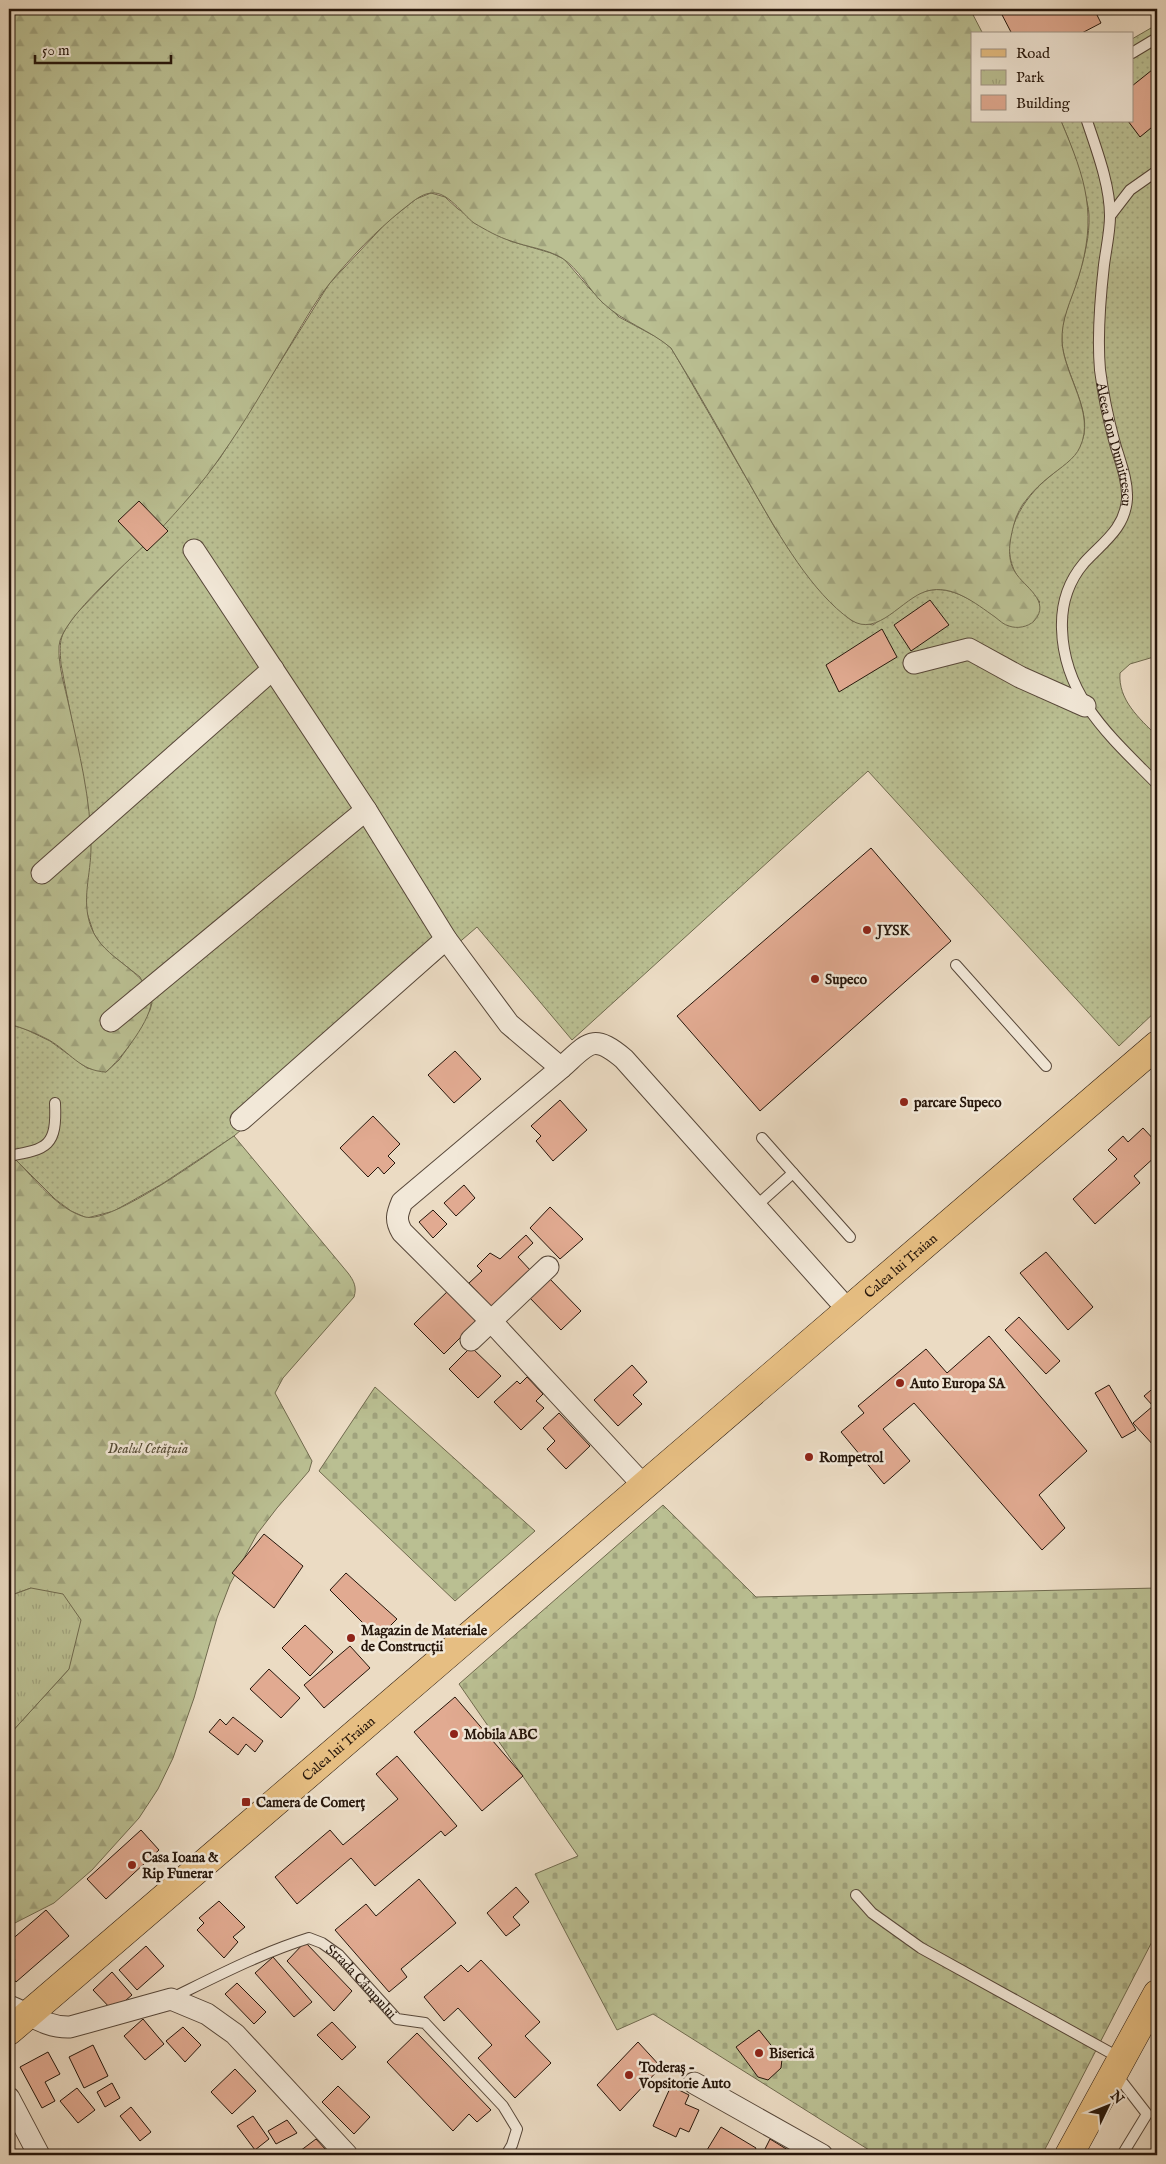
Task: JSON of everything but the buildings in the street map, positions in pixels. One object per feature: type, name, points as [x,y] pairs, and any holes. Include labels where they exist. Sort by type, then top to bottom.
[{"type":"main road","name":"Calea lui Traian","points":[[15,2017],[644,1486],[1157,1045]]},
{"type":"main road","points":[[1069,2155],[1157,1994]]},
{"type":"street","points":[[194,550],[366,810],[446,940],[509,1024],[561,1068]]},
{"type":"street","name":"Aleea Ion Dumitrescu","points":[[914,663],[969,649],[1020,677],[1085,706]]},
{"type":"street","points":[[42,873],[273,669]]},
{"type":"street","points":[[111,1021],[366,810]]},
{"type":"street","points":[[241,1120],[446,940]]},
{"type":"street","points":[[644,1486],[491,1321],[402,1232],[397,1223],[398,1212],[402,1202],[586,1046],[592,1043],[602,1043],[624,1059],[848,1310]]},
{"type":"street","points":[[471,1340],[548,1267]]},
{"type":"street","points":[[171,1999],[207,2014],[235,2034],[348,2155]]},
{"type":"street","name":"Strada Câmpului","points":[[15,2017],[58,2028],[70,2027],[171,1999]]},
{"type":"street","points":[[694,2083],[822,2155]]},
{"type":"street","points":[[9,2098],[39,2155]]},
{"type":"lane","points":[[1134,52],[1157,38]]},
{"type":"lane","name":"Aleea Ion Dumitrescu","points":[[1087,122],[1106,187],[1110,216],[1098,327],[1100,372],[1125,480],[1127,499],[1123,517],[1116,532],[1073,578],[1063,600],[1062,650],[1070,677],[1085,706],[1110,736],[1157,784]]},
{"type":"lane","points":[[1110,216],[1130,190],[1157,171]]},
{"type":"lane","points":[[956,965],[1046,1066]]},
{"type":"lane","points":[[9,1156],[42,1149],[51,1140],[56,1120],[55,1103]]},
{"type":"lane","points":[[762,1138],[850,1237]]},
{"type":"lane","points":[[755,1207],[793,1173]]},
{"type":"lane","points":[[856,1895],[872,1913],[921,1948],[1118,2066],[1147,2114],[1122,2155]]},
{"type":"lane","name":"Strada Câmpului","points":[[171,1999],[234,1967],[289,1944],[309,1938],[322,1943],[339,1955],[397,2019],[425,2023],[502,2106],[517,2129],[512,2145],[506,2155]]},
{"type":"green space","points":[[9,9],[970,9],[982,32],[971,32],[971,122],[1061,122],[1083,180],[1088,216],[1084,256],[1062,334],[1064,355],[1082,408],[1084,434],[1075,455],[1038,486],[1023,504],[1016,517],[1010,542],[1010,561],[1012,567],[1019,578],[1035,595],[1040,607],[1039,614],[1034,621],[1022,627],[1012,627],[1003,624],[963,596],[945,590],[927,591],[918,595],[890,615],[871,624],[861,624],[851,620],[823,595],[786,545],[671,348],[611,310],[598,298],[574,268],[562,258],[550,252],[517,243],[492,233],[474,223],[449,199],[437,193],[423,195],[373,235],[330,283],[312,308],[238,430],[206,476],[156,534],[85,604],[63,634],[59,646],[61,669],[80,758],[89,812],[91,857],[87,897],[88,917],[97,938],[105,948],[142,980],[148,989],[151,1007],[135,1038],[106,1072],[97,1071],[82,1065],[49,1040],[9,1024]]},
{"type":"green space","points":[[1151,28],[1157,42],[1157,656],[1130,664],[1120,673],[1120,683],[1122,692],[1131,708],[1157,736],[1157,1010],[1119,1046],[868,771],[572,1040],[477,927],[234,1136],[162,1184],[114,1211],[87,1218],[71,1211],[55,1199],[15,1159],[9,1156],[9,1024],[25,1029],[50,1041],[87,1068],[106,1072],[119,1060],[129,1046],[150,1010],[152,1003],[140,977],[104,949],[94,934],[86,910],[86,796],[61,664],[60,648],[63,633],[75,615],[189,497],[220,458],[329,284],[387,222],[416,199],[431,193],[445,197],[458,209],[510,241],[551,253],[564,259],[589,288],[619,317],[660,339],[671,348],[775,528],[800,565],[852,621],[873,625],[918,594],[930,590],[942,590],[966,598],[1009,626],[1040,602],[1016,574],[1010,557],[1009,544],[1016,519],[1030,496],[1075,452],[1084,434],[1083,412],[1067,366],[1062,334],[1064,318],[1084,255],[1089,231],[1089,212],[1077,165],[1061,122],[1134,122],[1134,38]]},
{"type":"green space","name":"Dealul Cetățuia","points":[[234,1136],[348,1273],[354,1284],[354,1297],[283,1378],[275,1393],[312,1461],[309,1471],[257,1534],[230,1584],[217,1618],[194,1698],[173,1758],[158,1789],[139,1818],[92,1870],[54,1903],[9,1926],[9,1735],[69,1669],[31,1588],[9,1596],[9,1156],[15,1159],[47,1193],[65,1207],[85,1217],[98,1216],[116,1210],[160,1186]]},
{"type":"green space","points":[[375,1387],[535,1531],[455,1601],[319,1471]]},
{"type":"green space","points":[[663,1505],[756,1597],[1157,1588],[1157,1932],[1042,2155],[877,2155],[653,2014],[617,2030],[535,1874],[578,1856],[459,1684]]},
{"type":"green space","points":[[31,1588],[63,1594],[81,1620],[69,1669],[9,1735],[9,1596]]},
{"type":"place","name":"JYSK","points":[[867,930]]},
{"type":"place","name":"Supeco","points":[[815,979]]},
{"type":"place","name":"parcare Supeco","points":[[904,1102]]},
{"type":"place","name":"Auto Europa SA","points":[[900,1383]]},
{"type":"place","name":"Rompetrol","points":[[809,1457]]},
{"type":"place","name":"Magazin de Materiale de Construcții","points":[[351,1638]]},
{"type":"place","name":"Mobila ABC","points":[[454,1734]]},
{"type":"place","name":"Camera de Comerț","points":[[246,1802]]},
{"type":"place","name":"Casa Ioana & Rip Funerar","points":[[132,1865]]},
{"type":"place","name":"Biserică","points":[[759,2053]]},
{"type":"place","name":"Toderaș - Vopsitorie Auto","points":[[629,2075]]}]
